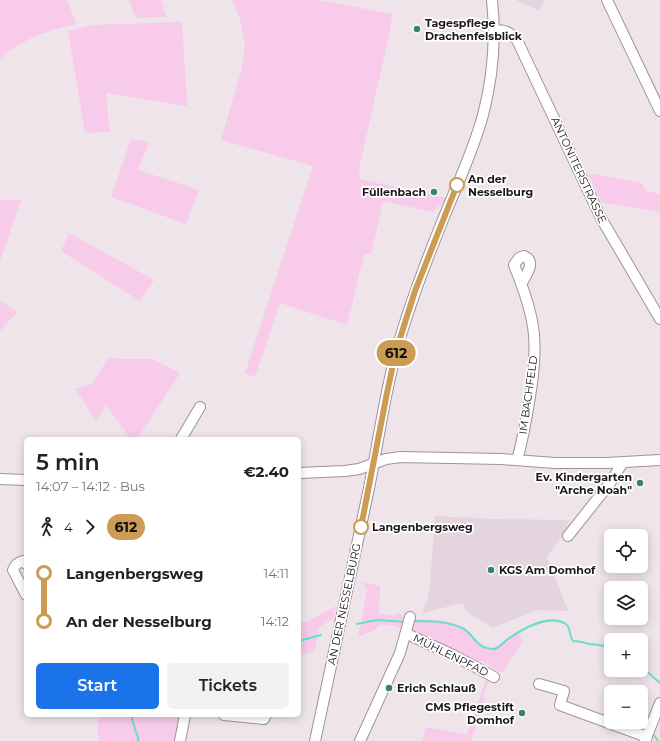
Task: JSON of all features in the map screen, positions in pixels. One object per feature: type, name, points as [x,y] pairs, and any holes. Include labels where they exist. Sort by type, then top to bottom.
[{"type":"street","name":"AN DER NESSELBURG","points":[[315,741],[374,463],[390,379],[404,326],[431,249],[464,167],[483,114],[492,60],[494,30],[492,0]]},
{"type":"street","points":[[607,0],[660,111]]},
{"type":"street","name":"ANTONITERSTRASSE","points":[[494,30],[502,30],[511,33],[518,40],[601,218],[660,319]]},
{"type":"street","name":"IM BACHFELD","points":[[517,460],[521,447],[532,386],[534,355],[532,320],[522,283]]},
{"type":"street","points":[[182,437],[200,408]]},
{"type":"street","points":[[301,472],[345,471],[359,469],[386,459],[401,457],[517,460],[554,463],[660,460]]},
{"type":"street","points":[[568,536],[610,483],[623,462]]},
{"type":"street","points":[[0,479],[24,480]]},
{"type":"street","points":[[24,562],[18,562],[12,570],[24,586]]},
{"type":"street","name":"MÜHLENPFAD","points":[[360,741],[390,678],[400,653],[408,626],[453,655],[494,677]]},
{"type":"street","points":[[539,684],[564,691],[560,705],[646,739],[660,703]]},
{"type":"street","points":[[180,741],[185,717]]},
{"type":"street","points":[[256,717],[264,719],[265,717]]},
{"type":"shaded area","points":[[0,0],[67,0],[76,24],[56,29],[26,41],[8,52],[0,59]]},
{"type":"shaded area","points":[[129,0],[161,0],[166,17],[136,18]]},
{"type":"shaded area","points":[[232,0],[318,0],[392,14],[390,31],[360,164],[359,179],[447,198],[433,212],[383,201],[371,254],[364,254],[347,325],[280,303],[255,377],[245,373],[313,166],[221,140],[241,71],[245,47],[240,19]]},
{"type":"shaded area","points":[[516,0],[544,0],[539,10]]},
{"type":"shaded area","points":[[182,22],[187,106],[106,93],[110,132],[85,133],[68,31],[93,25]]},
{"type":"shaded area","points":[[131,139],[149,142],[138,170],[199,190],[186,224],[111,197]]},
{"type":"shaded area","points":[[588,173],[642,183],[646,191],[660,194],[660,212],[601,202]]},
{"type":"shaded area","points":[[0,200],[21,200],[0,261]]},
{"type":"shaded area","points":[[69,233],[154,280],[140,301],[61,251]]},
{"type":"shaded area","points":[[0,300],[17,312],[0,331]]},
{"type":"shaded area","points":[[109,357],[119,359],[152,359],[180,373],[138,437],[130,437],[106,405],[96,420],[75,389],[92,384]]},
{"type":"shaded area","name":"KGS Am Domhof","points":[[435,516],[493,519],[569,520],[565,532],[547,557],[568,611],[536,610],[493,628],[466,611],[463,603],[422,613],[427,600],[430,584]]},
{"type":"shaded area","points":[[361,582],[380,586],[379,613],[394,616],[398,612],[407,619],[444,620],[464,627],[482,645],[491,648],[497,647],[517,631],[523,641],[502,673],[481,661],[478,665],[403,629],[389,625],[379,625],[377,629],[358,637],[367,590]]},
{"type":"shaded area","points":[[336,606],[333,619],[319,627],[315,651],[301,655],[301,622],[306,622]]},
{"type":"shaded area","points":[[487,676],[490,678],[483,697],[485,699],[471,741],[422,741],[426,727],[467,735]]},
{"type":"shaded area","points":[[100,717],[181,717],[177,741],[100,741],[97,730]]},
{"type":"waterway","points":[[357,624],[377,620],[406,622]]},
{"type":"waterway","points":[[412,621],[438,622],[462,628],[483,647],[495,649],[528,627],[552,620],[566,624],[573,641],[604,646]]},
{"type":"waterway","points":[[301,640],[321,635]]},
{"type":"waterway","points":[[648,672],[660,683]]},
{"type":"waterway","points":[[133,717],[132,719],[138,741]]},
{"type":"waterway","points":[[654,735],[658,741]]},
{"type":"bus line","name":"612","points":[[361,527],[396,351],[415,291],[457,185]]},
{"type":"place","name":"Tagespflege Drachenfelsblick","points":[[417,29]]},
{"type":"place","name":"An der Nesselburg","points":[[457,185]]},
{"type":"place","name":"Füllenbach","points":[[434,192]]},
{"type":"place","name":"Ev. Kindergarten \"Arche Noah\"","points":[[640,483]]},
{"type":"place","name":"Langenbergsweg","points":[[361,527]]},
{"type":"place","name":"KGS Am Domhof","points":[[491,570]]},
{"type":"place","name":"Erich Schlauß","points":[[389,688]]},
{"type":"place","name":"CMS Pflegestift Domhof","points":[[522,713]]}]
